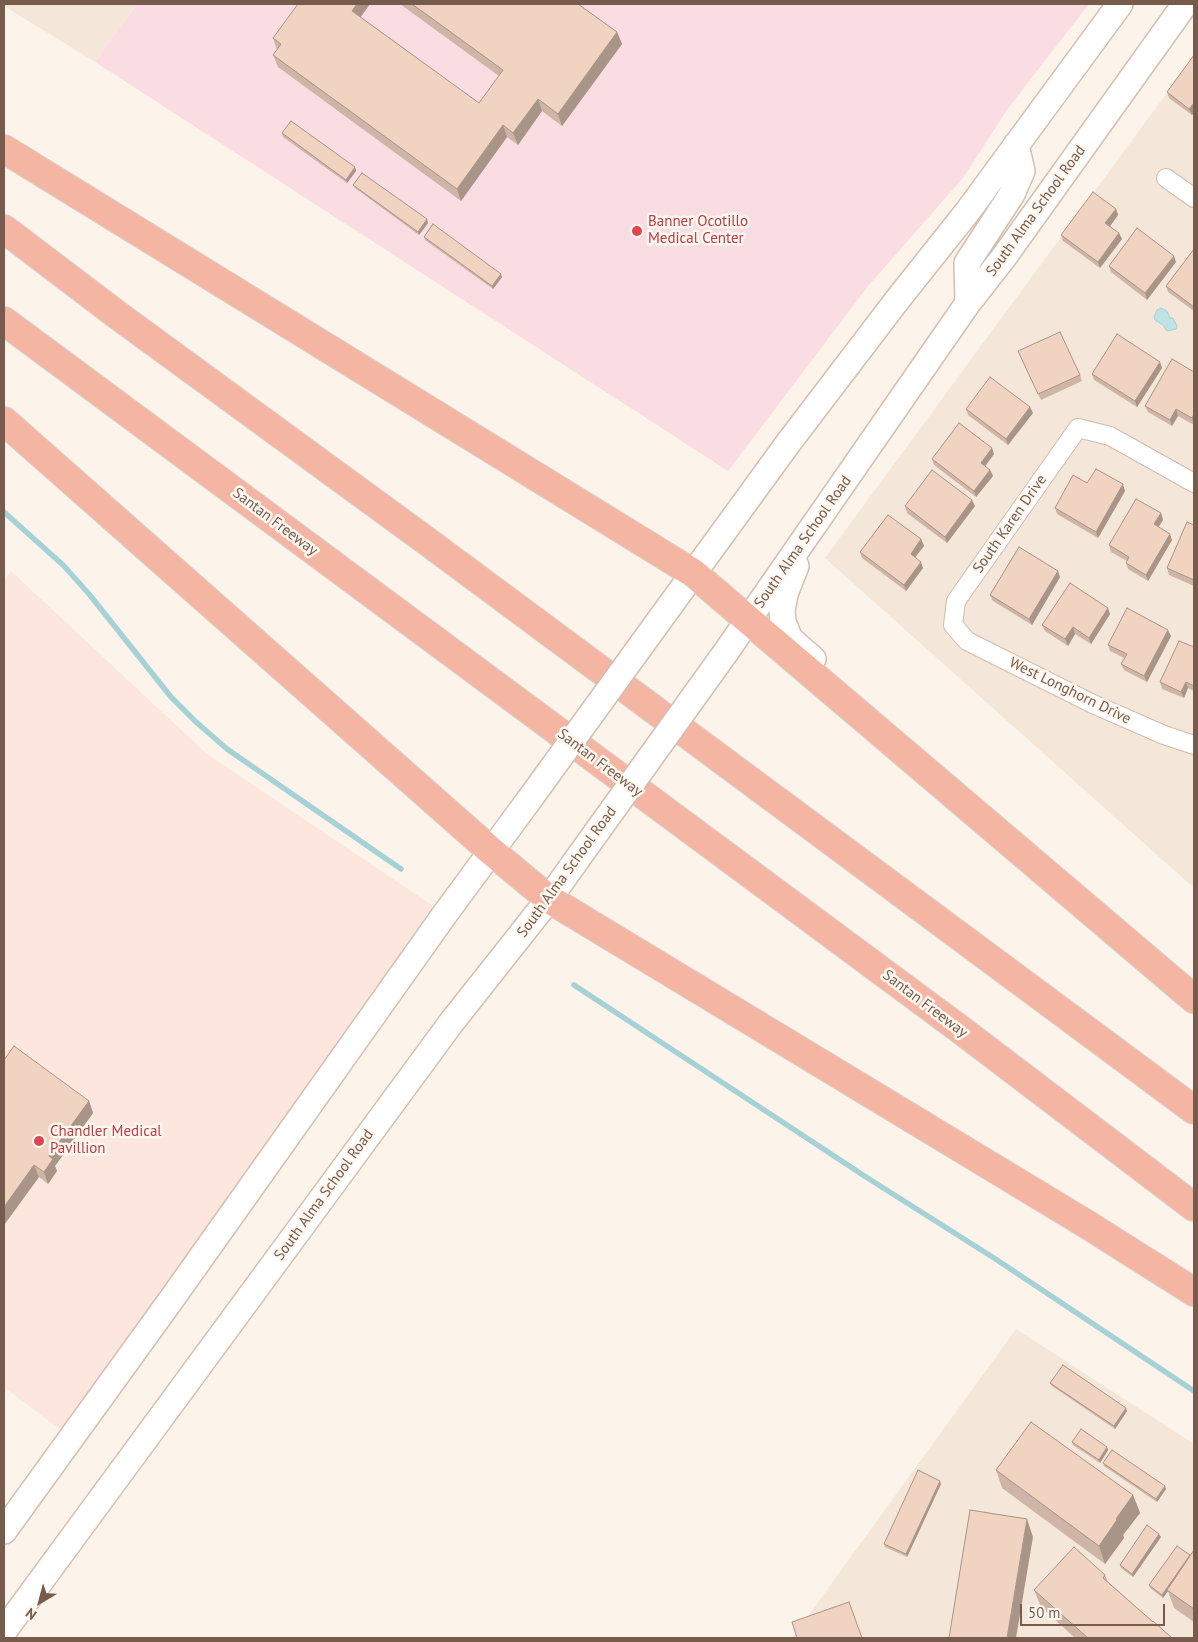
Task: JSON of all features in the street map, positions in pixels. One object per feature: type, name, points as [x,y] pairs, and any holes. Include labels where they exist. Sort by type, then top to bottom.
[{"type":"highway","points":[[4,149],[693,573],[1194,999]]},
{"type":"highway","points":[[4,229],[116,314],[428,542],[1194,1110]]},
{"type":"highway","name":"Santan Freeway","points":[[4,321],[961,1030],[1194,1207]]},
{"type":"highway","points":[[4,422],[549,900],[1088,1225],[1194,1292]]},
{"type":"main road","points":[[4,1531],[491,851],[693,573],[790,442],[968,211],[1120,4]]},
{"type":"main road","name":"South Alma School Road","points":[[4,1631],[451,1023],[549,900],[726,652],[968,304],[1186,4]]},
{"type":"main road","points":[[968,304],[967,263],[1012,194],[1022,171],[1016,145]]},
{"type":"main road","points":[[811,531],[785,594],[782,611],[783,622],[790,639],[1017,834],[1052,878]]},
{"type":"street","points":[[1166,178],[1194,198]]},
{"type":"street","name":"South Karen Drive","points":[[953,625],[956,602],[1078,428],[1110,436],[1194,484]]},
{"type":"street","name":"West Longhorn Drive","points":[[953,625],[967,641],[1093,704],[1164,736],[1194,745]]},
{"type":"shaded area","points":[[4,4],[137,4],[95,62],[4,6]]},
{"type":"shaded area","name":"Banner Ocotillo Medical Center","points":[[137,4],[1089,4],[1009,107],[963,178],[869,285],[728,471],[95,62]]},
{"type":"shaded area","points":[[1194,56],[1194,888],[825,558]]},
{"type":"shaded area","points":[[11,571],[207,754],[445,914],[71,1438],[4,1387],[4,582]]},
{"type":"shaded area","points":[[1016,1329],[1194,1444],[1194,1638],[792,1638]]},
{"type":"water","points":[[1161,308],[1167,311],[1170,318],[1173,318],[1177,326],[1176,329],[1167,331],[1163,325],[1155,320],[1154,317],[1157,310]]},
{"type":"building","points":[[298,4],[357,4],[352,11],[479,103],[503,70],[412,4],[578,4],[617,32],[558,114],[538,99],[513,133],[503,125],[457,189],[273,55],[281,44],[273,38]]},
{"type":"building","points":[[1194,55],[1194,103],[1189,109],[1167,92]]},
{"type":"building","points":[[291,121],[355,167],[346,180],[282,133]]},
{"type":"building","points":[[362,173],[427,219],[418,232],[353,185]]},
{"type":"building","points":[[1093,192],[1116,209],[1105,223],[1119,233],[1098,262],[1061,235]]},
{"type":"building","points":[[433,224],[501,274],[492,286],[424,237]]},
{"type":"building","points":[[1137,228],[1174,256],[1145,293],[1109,266]]},
{"type":"building","points":[[1194,249],[1194,307],[1166,286]]},
{"type":"building","points":[[1060,332],[1080,375],[1038,394],[1018,351]]},
{"type":"building","points":[[1117,334],[1160,362],[1135,401],[1092,374]]},
{"type":"building","points":[[1172,359],[1194,372],[1194,414],[1192,418],[1176,409],[1170,420],[1145,406]]},
{"type":"building","points":[[990,377],[1030,407],[1006,439],[966,409]]},
{"type":"building","points":[[959,423],[992,448],[981,463],[990,470],[974,491],[932,459]]},
{"type":"building","points":[[1096,469],[1123,484],[1096,532],[1055,508],[1073,475],[1087,483]]},
{"type":"building","points":[[932,470],[972,500],[945,537],[905,506]]},
{"type":"building","points":[[1136,499],[1161,513],[1154,524],[1170,534],[1146,575],[1126,563],[1129,557],[1109,545]]},
{"type":"building","points":[[888,515],[921,539],[911,554],[921,562],[904,585],[860,552]]},
{"type":"building","points":[[1187,522],[1194,525],[1194,580],[1167,568]]},
{"type":"building","points":[[1019,547],[1058,571],[1029,619],[990,595]]},
{"type":"building","points":[[1070,583],[1108,608],[1089,638],[1073,627],[1065,639],[1042,625]]},
{"type":"building","points":[[1127,608],[1168,630],[1144,676],[1121,664],[1127,654],[1108,645]]},
{"type":"building","points":[[1179,641],[1194,647],[1194,686],[1186,682],[1181,692],[1160,682]]},
{"type":"building","name":"Chandler Medical Pavillion","points":[[14,1046],[89,1101],[49,1156],[53,1159],[44,1172],[34,1165],[4,1207],[4,1060]]},
{"type":"building","points":[[1063,1365],[1126,1408],[1114,1426],[1050,1383]]},
{"type":"building","points":[[1031,1422],[1133,1495],[1099,1546],[996,1470]]},
{"type":"building","points":[[1081,1429],[1107,1447],[1099,1460],[1072,1442]]},
{"type":"building","points":[[1112,1450],[1165,1486],[1156,1499],[1103,1463]]},
{"type":"building","points":[[918,1470],[940,1481],[906,1554],[884,1544]]},
{"type":"building","points":[[970,1510],[1027,1519],[1007,1638],[949,1638]]},
{"type":"building","points":[[1147,1525],[1159,1534],[1132,1574],[1120,1565]]},
{"type":"building","points":[[1177,1546],[1190,1555],[1162,1595],[1149,1585]]},
{"type":"building","points":[[1074,1547],[1105,1575],[1103,1578],[1172,1638],[1088,1638],[1034,1590]]},
{"type":"building","points":[[1194,1550],[1194,1609],[1167,1590]]},
{"type":"building","points":[[849,1602],[862,1638],[797,1638],[792,1622]]},
{"type":"waterway","points":[[4,512],[63,565],[89,594],[171,697],[195,721],[227,749],[401,869]]},
{"type":"waterway","points":[[574,985],[866,1177],[994,1258],[1194,1391]]},
{"type":"place","name":"Banner Ocotillo Medical Center","points":[[637,231]]},
{"type":"place","name":"Chandler Medical Pavillion","points":[[39,1141]]}]
